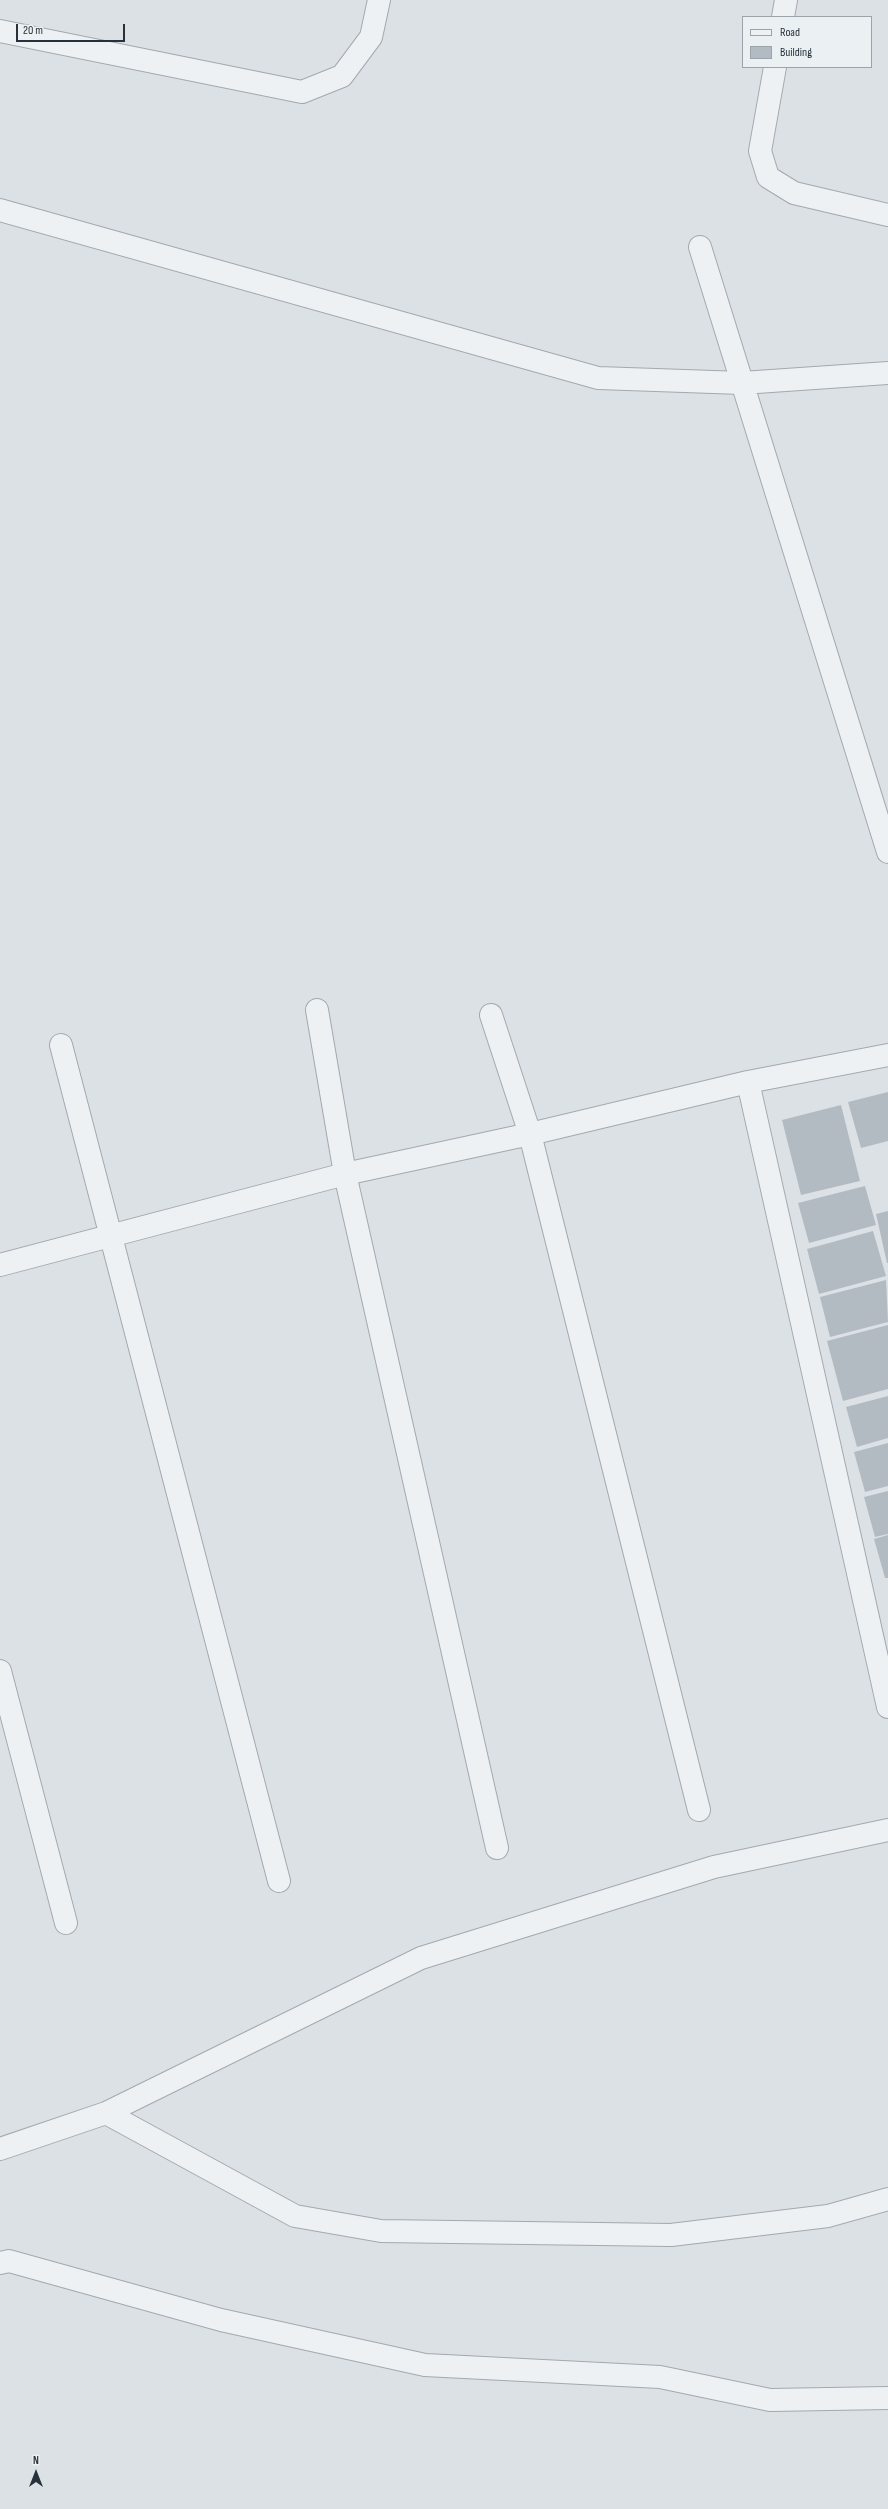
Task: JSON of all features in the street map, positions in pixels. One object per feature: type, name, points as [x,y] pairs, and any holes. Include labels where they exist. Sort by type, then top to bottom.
[{"type":"street","points":[[0,31],[302,92],[342,76],[371,37],[379,0]]},
{"type":"street","points":[[783,16],[786,0]]},
{"type":"street","points":[[775,68],[760,151],[768,177],[794,193],[888,215]]},
{"type":"street","points":[[0,210],[598,378],[742,383],[888,373]]},
{"type":"street","points":[[700,247],[888,852]]},
{"type":"street","points":[[317,1010],[345,1174],[497,1848]]},
{"type":"street","points":[[491,1015],[530,1134],[699,1810]]},
{"type":"street","points":[[61,1044],[279,1881]]},
{"type":"street","points":[[0,1265],[345,1174],[530,1134],[748,1082],[888,1055]]},
{"type":"street","points":[[748,1082],[888,1707]]},
{"type":"street","points":[[0,1671],[66,1923]]},
{"type":"street","points":[[0,2150],[106,2113],[422,1958],[714,1868],[888,1830]]},
{"type":"street","points":[[106,2113],[295,2216],[381,2231],[671,2235],[828,2216],[888,2199]]},
{"type":"street","points":[[0,2263],[9,2261],[221,2320],[425,2365],[660,2377],[770,2400],[888,2398]]},
{"type":"building","points":[[888,1092],[888,1141],[861,1148],[848,1102]]},
{"type":"building","points":[[841,1105],[860,1181],[801,1195],[782,1120]]},
{"type":"building","points":[[865,1186],[876,1225],[809,1243],[798,1203]]},
{"type":"building","points":[[888,1211],[888,1263],[887,1263],[876,1214]]},
{"type":"building","points":[[873,1231],[886,1276],[819,1294],[807,1249]]},
{"type":"building","points":[[886,1280],[888,1322],[830,1337],[820,1297]]},
{"type":"building","points":[[888,1325],[888,1389],[843,1401],[827,1341]]},
{"type":"building","points":[[888,1396],[888,1438],[857,1447],[846,1407]]},
{"type":"building","points":[[888,1443],[888,1486],[865,1492],[854,1452]]},
{"type":"building","points":[[888,1491],[888,1534],[875,1537],[864,1497]]},
{"type":"building","points":[[888,1535],[888,1578],[885,1578],[874,1539]]}]
